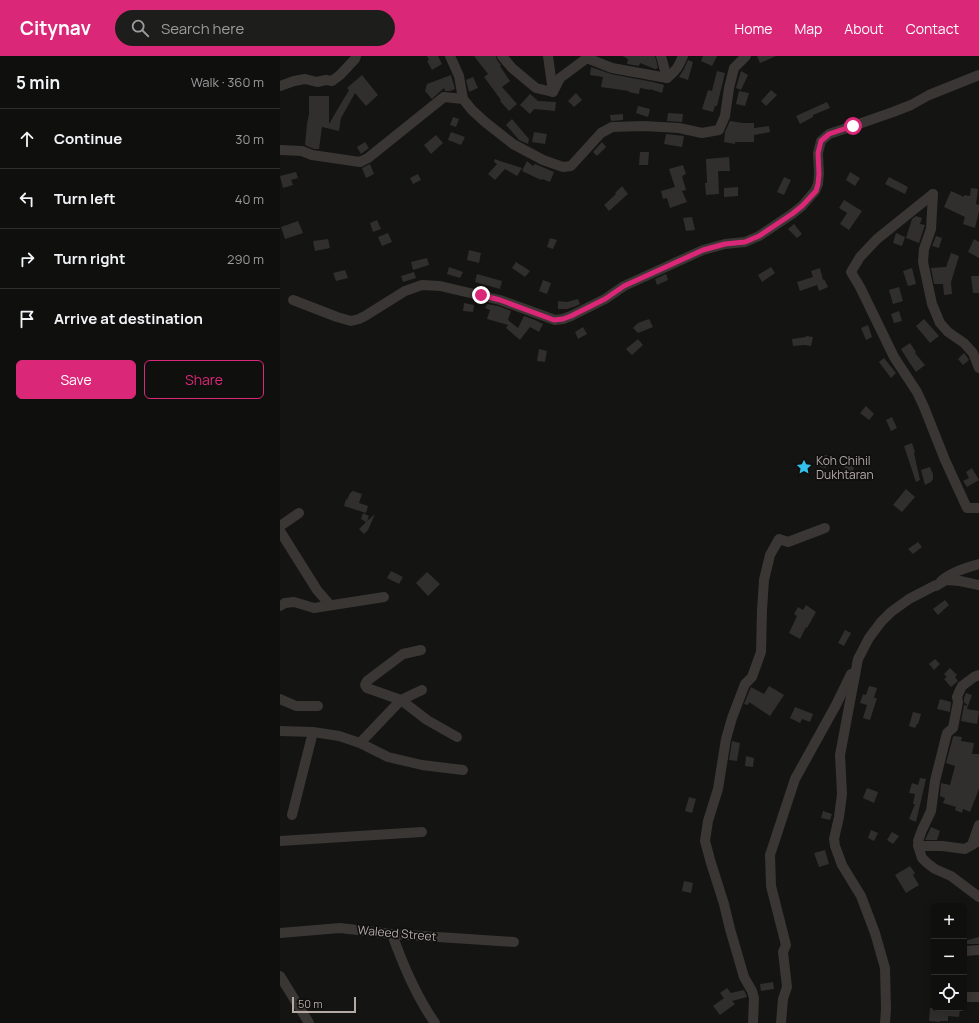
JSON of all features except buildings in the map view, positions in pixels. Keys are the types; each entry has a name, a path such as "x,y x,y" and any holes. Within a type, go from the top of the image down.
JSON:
{"street":[{"path":"280,86 305,79 317,82 326,80 332,81 340,75 356,56"},
{"path":"450,56 459,76 463,99 472,110 513,144 544,160 563,167 571,166 601,133 612,127 644,126 679,128 702,133 719,130 725,116 729,88 734,68 746,56"},
{"path":"502,56 512,68 536,88 553,92"},
{"path":"548,56 553,92"},
{"path":"661,56 668,78"},
{"path":"668,78 676,71 684,56"},
{"path":"553,92 560,78 588,58 612,68 668,78"},
{"path":"293,300 351,321 365,316 405,291 422,285 440,286 500,300 554,320 563,319 605,299 624,286 703,250 725,244 745,242 759,236 797,210 816,191 819,174 818,153 821,141 829,134 911,105 929,95 979,75"},
{"path":"280,150 302,151 312,155 360,162 368,158 444,97 463,99"},
{"path":"979,368 973,353 964,343 948,332 940,323 932,304 923,262 924,249 930,229 933,194 877,239 860,257 851,272 894,357 917,392 945,460 967,508 979,508"},
{"path":"280,526 299,513"},
{"path":"754,1023 754,998 752,990 744,977 706,841 708,820 718,789 726,739 732,718 744,684 752,677 761,652 764,580 770,555 779,539 788,542 825,528"},
{"path":"280,531 317,590 330,605"},
{"path":"936,585 947,576 959,570 979,564"},
{"path":"781,1023 783,998 787,987 783,952 786,945 771,886 770,855 796,779 836,705 869,638 881,622 891,612 909,599 946,580 979,585"},
{"path":"280,606 284,603 294,602 314,608 384,597"},
{"path":"422,650 403,654 367,681 365,685 367,688 401,700 427,720 457,738"},
{"path":"858,659 840,755 842,794 834,839 842,865 861,896 875,933 885,968 885,1023"},
{"path":"979,675 962,686 958,697 953,728 948,733 936,781 931,811 918,842 922,858 927,863 935,869 951,876 979,897"},
{"path":"360,743 401,700 422,690"},
{"path":"280,699 296,706 318,706"},
{"path":"280,731 313,732 339,736 360,743 388,757 422,765 463,770"},
{"path":"292,815 313,732"},
{"path":"918,846 942,846 965,849 975,844 979,825"},
{"path":"281,841 422,832"},
{"name":"Waleed Street","path":"280,933 340,928 392,934 514,942"},
{"path":"392,934 406,970 435,1023"},
{"path":"967,952 979,950"},
{"path":"280,976 309,1023"},
{"path":"967,997 979,998"}],"place":[{"name":"Koh Chihil Dukhtaran","path":"804,467"}],"route":[{"path":"481,295 500,300 554,320 563,319 605,299 624,286 703,250 725,244 745,242 759,236 792,214 816,191 819,174 818,153 821,141 829,134 853,126"}]}
